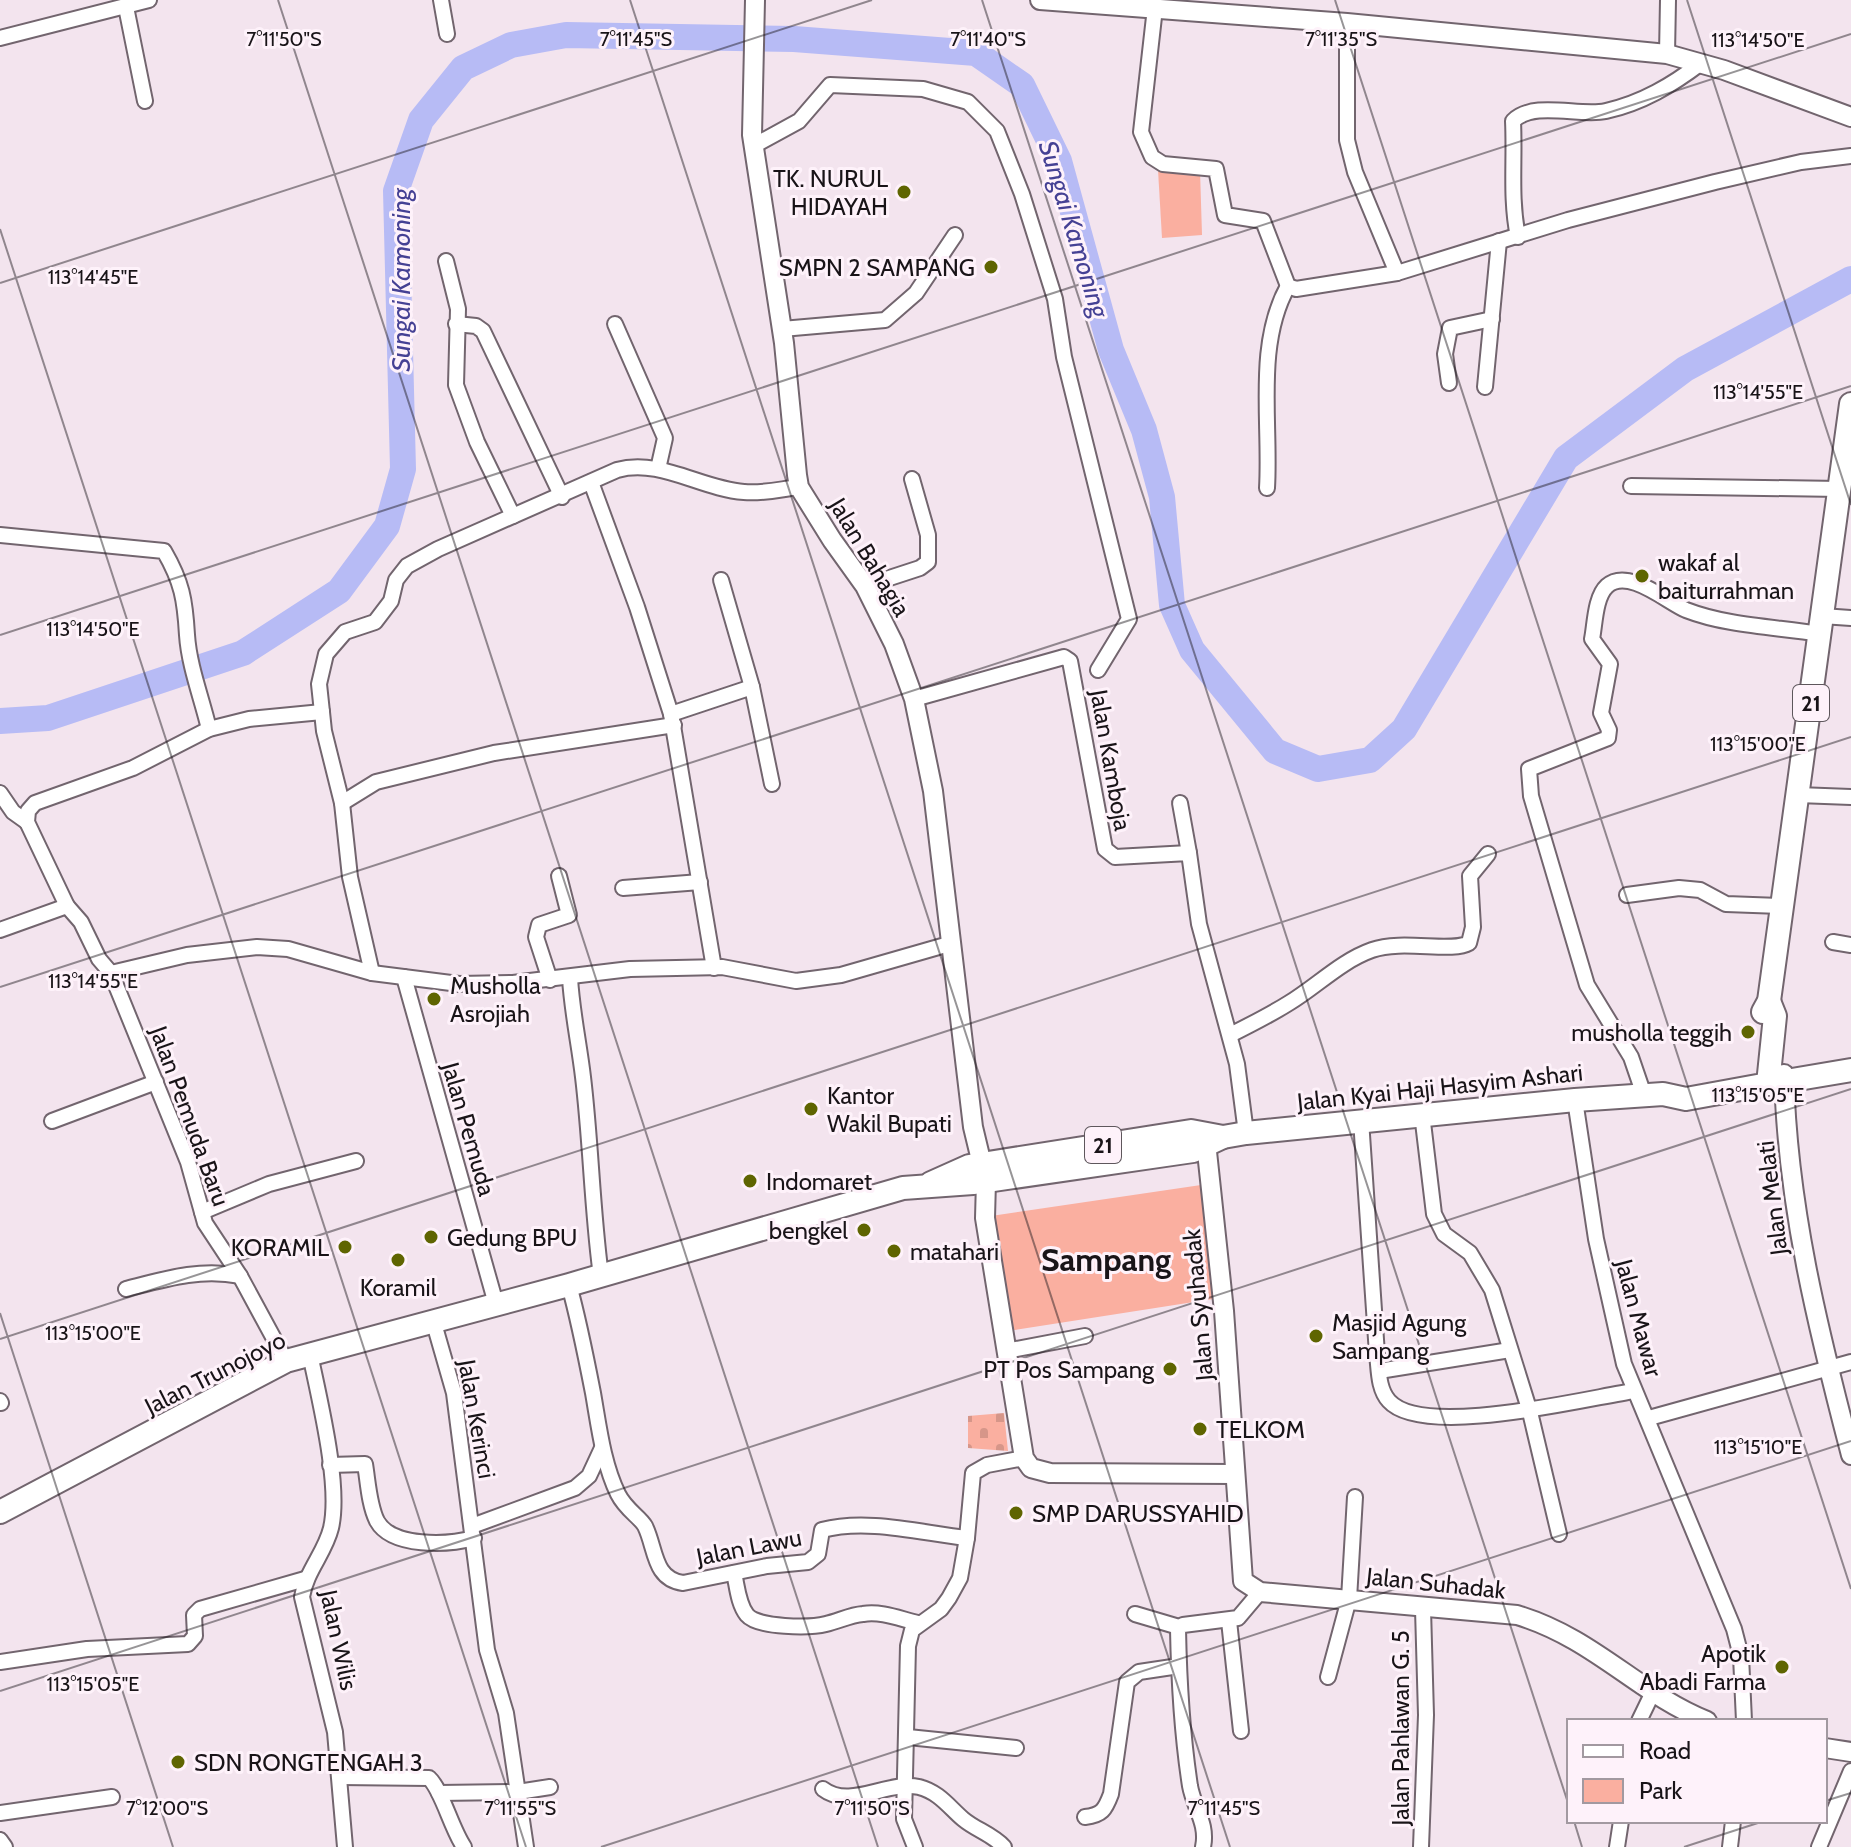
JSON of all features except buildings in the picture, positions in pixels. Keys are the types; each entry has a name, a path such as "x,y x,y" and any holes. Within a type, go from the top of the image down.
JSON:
{"main road":[{"name":"21","path":"1773,1075 1762,1013 1769,1001 1851,404"},
{"name":"Jalan Kyai Haji Hasyim Ashari","path":"978,1174 1191,1131 1211,1139 1361,1120 1575,1100 1654,1094 1686,1099 1773,1075 1851,1070"},
{"name":"Jalan Trunojoyo","path":"0,1512 286,1361 601,1276 764,1226 978,1174"}],"street":[{"path":"0,38 90,8 126,7 149,0"},
{"path":"441,0 447,34"},
{"name":"Jalan Bahagia","path":"755,0 751,106 782,329 799,487 865,586 894,644 914,699 933,791 978,1174 1024,1458"},
{"path":"1040,0 1347,23 1667,54 1701,63 1851,117"},
{"path":"1667,54 1668,0"},
{"path":"126,7 145,101"},
{"path":"1155,8 1142,117 1145,144 1163,164 1216,169 1225,215 1263,221 1288,286 1296,289 1397,273 1499,241 1715,182 1801,162 1851,156"},
{"path":"1347,23 1347,140 1355,172 1397,273"},
{"path":"1518,237 1510,178 1516,158 1513,121 1518,116 1603,112 1644,99 1701,63"},
{"path":"755,145 799,121 830,85 923,89 968,102 997,131 1022,194 1055,299 1064,357 1129,619 1098,670"},
{"path":"782,329 885,320 916,293 955,235"},
{"path":"1485,387 1499,241"},
{"path":"446,261 456,292 456,385 477,442 513,516"},
{"path":"1267,488 1269,354 1275,308 1288,286"},
{"path":"1449,383 1445,354 1450,328 1492,319"},
{"path":"456,324 476,326 483,331 562,497"},
{"path":"615,324 665,438 658,469"},
{"path":"372,973 350,877 342,803 319,684 326,654 345,632 375,622 391,601 396,580 407,566 513,516 632,466 658,469 742,492 799,487"},
{"path":"865,586 920,568 928,562 928,535 912,479"},
{"path":"591,482 637,607 672,719 718,967"},
{"path":"1631,486 1840,489"},
{"path":"0,535 164,551 189,618 187,635 209,729"},
{"path":"721,580 752,687 772,784"},
{"path":"1654,1094 1587,985 1531,796 1529,769 1608,738 1609,730 1601,713 1610,664 1592,639 1600,596 1607,585 1618,580 1633,583 1705,616 1821,625 1851,618"},
{"name":"Jalan Kamboja","path":"914,699 1067,658 1074,668 1105,849 1115,857 1189,853"},
{"path":"342,803 376,782 494,753 672,719 752,687"},
{"path":"27,822 28,811 35,803 133,768 209,729 249,719 322,712"},
{"name":"Jalan Pemuda Baru","path":"0,793 13,812 27,822 67,906 81,922 99,959 111,973 193,1177 202,1212 286,1361"},
{"path":"1798,795 1851,797"},
{"path":"1180,803 1199,924 1237,1064 1246,1133"},
{"path":"1230,1035 1372,950 1413,943 1465,946 1472,937 1470,876 1488,854"},
{"path":"550,980 536,934 539,925 569,915 559,876"},
{"path":"623,888 700,882"},
{"path":"1627,895 1679,888 1700,890 1726,904 1782,906"},
{"path":"0,930 67,906"},
{"path":"1833,942 1851,945"},
{"path":"111,973 187,955 257,947 288,949 372,973 459,984 550,980 630,969 718,967 796,981 841,975 949,944"},
{"name":"Jalan Pemuda","path":"404,977 496,1304"},
{"path":"570,978 572,1025 583,1077 590,1194 601,1276"},
{"name":"Jalan Melati","path":"1773,1075 1798,1241 1826,1366 1851,1455"},
{"path":"52,1121 156,1082"},
{"name":"Jalan Mawar","path":"1575,1100 1596,1239 1617,1338 1634,1391 1649,1418 1734,1629 1741,1656 1744,1719"},
{"path":"1422,1114 1431,1198 1437,1223 1444,1234 1470,1253 1492,1290 1530,1412 1559,1534"},
{"path":"1361,1120 1379,1371 1383,1392 1389,1402 1411,1412 1462,1416 1530,1412 1634,1391"},
{"name":"Jalan Syuhadak","path":"1211,1139 1233,1474"},
{"path":"202,1212 269,1184 356,1161"},
{"path":"126,1289 182,1274 218,1272 240,1276"},
{"name":"Jalan Lawu","path":"569,1285 602,1448 618,1493 630,1514 644,1523 664,1575 683,1583 814,1560 822,1530 836,1527 914,1530 967,1538"},
{"name":"Jalan Kerinci","path":"433,1320 454,1393 487,1650 506,1713 526,1847"},
{"path":"1006,1351 1085,1336"},
{"path":"1379,1371 1510,1350"},
{"name":"Jalan Wilis","path":"310,1354 330,1465 331,1529 305,1579 302,1597 330,1705 345,1847"},
{"path":"1649,1418 1826,1366 1851,1362"},
{"path":"330,1465 365,1464 375,1517 383,1530 414,1540 473,1532 575,1488 589,1476 602,1448"},
{"path":"915,1847 904,1819 908,1646 912,1630 941,1609 960,1578 973,1473 987,1465 1024,1458 1031,1468 1050,1473 1233,1474 1240,1571 1243,1581 1260,1592 1238,1618 1229,1621 1179,1627 1135,1614"},
{"path":"1328,1677 1349,1599 1355,1497"},
{"path":"734,1573 748,1616 774,1625 824,1625 863,1613 882,1613 918,1623"},
{"path":"0,1662 87,1649 188,1644 195,1636 194,1615 200,1609 305,1579"},
{"name":"Jalan Suhadak","path":"1260,1592 1423,1609 1517,1615 1577,1639 1704,1719"},
{"name":"Jalan Pahlawan G. 5","path":"1421,1847 1426,1715 1423,1609"},
{"path":"1229,1621 1241,1731"},
{"path":"1179,1627 1181,1716 1191,1791 1202,1816 1203,1847"},
{"path":"1085,1817 1098,1815 1106,1809 1111,1794 1127,1682 1139,1672 1179,1666"},
{"path":"1640,1719 1654,1690"},
{"path":"908,1737 1016,1748"},
{"path":"1827,1748 1851,1752"},
{"path":"1819,1847 1851,1771"},
{"path":"340,1777 429,1778 464,1847"},
{"path":"823,1789 841,1798 907,1786 921,1787 943,1799 965,1822 994,1837 1004,1847"},
{"path":"439,1793 518,1792 550,1787"},
{"path":"0,1813 112,1797"},
{"path":"1617,1847 1621,1823"},
{"path":"1730,1847 1733,1823"},
{"path":"0,1840 5,1847"}],"green space":[{"path":"1158,170 1200,170 1202,235 1162,238"},
{"path":"1201,1185 1213,1299 1008,1331 991,1216"},
{"path":"1004,1413 1008,1451 968,1448 968,1416"}],"waterway":[{"name":"Sungai Kamoning","path":"0,721 48,718 243,653 339,591 387,526 403,469 396,191 421,120 463,68 511,45 566,35 794,39 976,53 1022,85 1059,161 1111,350 1144,430 1162,497 1172,605 1192,650 1275,751 1318,769 1370,760 1404,729 1566,458 1685,369 1851,279"}],"place":[{"name":"TK. NURUL HIDAYAH","path":"904,192"},
{"name":"SMPN 2 SAMPANG","path":"991,267"},
{"name":"wakaf al baiturrahman","path":"1642,576"},
{"name":"Musholla Asrojiah","path":"434,999"},
{"name":"musholla teggih","path":"1748,1032"},
{"name":"Kantor Wakil Bupati","path":"811,1109"},
{"name":"Indomaret","path":"750,1181"},
{"name":"bengkel","path":"864,1230"},
{"name":"Gedung BPU","path":"431,1237"},
{"name":"KORAMIL","path":"345,1247"},
{"name":"matahari","path":"894,1251"},
{"name":"Koramil","path":"398,1260"},
{"name":"Masjid Agung Sampang","path":"1316,1336"},
{"name":"PT Pos Sampang","path":"1170,1369"},
{"name":"TELKOM","path":"1200,1429"},
{"name":"SMP DARUSSYAHID","path":"1016,1513"},
{"name":"Apotik Abadi Farma","path":"1782,1667"},
{"name":"SDN RONGTENGAH 3","path":"178,1762"}],"district":[{"name":"Sampang","path":"1106,1259"}]}
